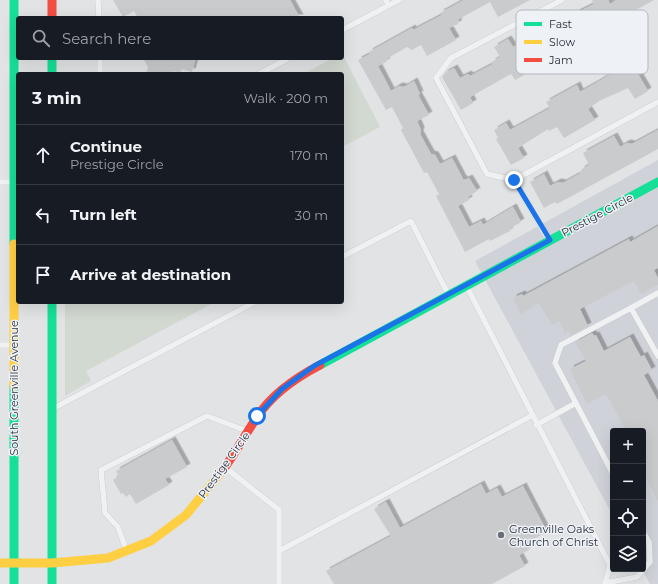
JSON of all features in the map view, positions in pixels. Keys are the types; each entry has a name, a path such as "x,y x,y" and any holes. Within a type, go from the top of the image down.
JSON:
{"main road":[{"name":"South Greenville Avenue","path":"14,0 16,182 14,584"},
{"path":"52,0 52,16"},
{"path":"52,60 52,72"},
{"name":"Prestige Circle","path":"0,563 52,563 108,558 151,541 186,515 212,485 249,432 257,416 268,402 299,376 448,294 658,182"},
{"path":"52,304 52,584"}],"lane":[{"path":"98,0 99,16"},
{"path":"344,29 387,3 399,0"},
{"path":"543,10 562,0"},
{"path":"516,24 451,58 436,78 487,174 514,180 658,102"},
{"path":"100,60 100,72"},
{"path":"263,72 285,60"},
{"path":"514,180 550,240"},
{"path":"0,182 16,182"},
{"path":"344,256 411,221 448,294"},
{"path":"466,285 531,416 610,565 605,583 637,576 650,562 649,542 645,536"},
{"path":"610,468 555,363 561,345 658,293"},
{"path":"52,409 251,304"},
{"path":"631,308 658,356"},
{"path":"0,345 14,345"},
{"path":"536,425 576,403"},
{"path":"127,550 118,527 105,513 101,470 207,416 249,432"},
{"path":"279,551 531,416"},
{"path":"225,467 279,510 279,584"}],"shaded area":[{"path":"344,57 380,127 344,146 344,72 307,72 329,60 344,60"},
{"path":"658,160 658,584 650,584 644,572 646,572 646,428 610,428 610,510 475,261"},
{"path":"65,304 211,304 86,371 91,381 65,396"}],"building":[{"path":"113,0 290,0 299,16 137,16 134,11 122,16"},
{"path":"464,0 530,0 498,17 490,2 459,19 458,24 449,28 456,40 427,56 421,45 412,50 407,47 388,58 386,62 378,66 391,91 399,86 404,87 414,81 420,94 418,95 429,115 417,121 421,130 420,134 431,154 435,155 440,164 452,158 463,179 465,180 469,178 477,191 468,197 469,200 458,206 469,227 481,221 483,225 513,207 521,222 509,229 510,231 490,241 489,239 465,252 436,196 439,194 427,172 424,173 401,130 403,128 392,107 386,110 358,60 370,54 369,52 412,28 413,30 442,15 440,13"},
{"path":"592,0 608,0 610,4 617,0 654,0 636,10 582,10 594,4"},
{"path":"508,39 513,47 516,45 516,74 526,74 515,80 511,74 470,97 473,103 461,110 442,77 445,73 454,68 460,78 468,74 470,76 493,64 492,62 500,57 494,47"},
{"path":"144,60 195,60 192,72 182,69 180,72 147,72 148,67"},
{"path":"611,74 638,74 648,91 635,99 628,88 599,101 588,109 595,120 564,138 557,127 549,131 548,129 518,148 524,158 511,165 496,139 498,138 494,130 506,123 510,130 550,108 546,102 577,85 580,92"},
{"path":"658,130 658,149 557,204 555,202 544,208 530,182 544,174 550,186 558,182 563,183 579,174 582,169 589,165 583,153 614,136 620,147 627,143 632,144"},
{"path":"658,226 658,268 654,270 658,278 658,285 641,294 634,281 580,309 588,326 571,335 569,331 565,333 559,321 552,325 539,303 521,314 513,298 522,294 523,296 629,239 630,242"},
{"path":"592,333 594,336 596,335 604,351 630,337 641,357 644,355 652,370 644,375 658,401 658,501 646,479 646,428 624,428 606,394 587,404 570,369 586,361 575,342"},
{"path":"172,440 187,467 165,479 169,485 136,504 130,494 126,497 123,493 121,494 113,480 119,476 116,471"},
{"name":"Greenville Oaks Church of Christ","path":"481,484 486,494 497,488 502,497 523,486 547,532 526,543 529,550 519,555 525,566 492,584 334,584 326,571 391,536 374,509 386,502 400,528"}],"traffic: fast":[{"path":"14,0 14,244"},
{"path":"52,60 52,72"},
{"path":"320,365 658,182"},
{"path":"52,304 52,584"},
{"path":"14,386 14,584"}],"traffic: slow":[{"path":"14,244 14,386"},
{"path":"0,563 52,563 108,558 151,541 186,515 222,471"}],"traffic: jam":[{"path":"52,0 52,16"},
{"path":"222,471 257,417 270,401 294,381 320,365"}],"place":[{"name":"Greenville Oaks Church of Christ","path":"501,535"}],"route":[{"path":"257,416 268,402 282,389 314,366 550,240 514,180"}]}
